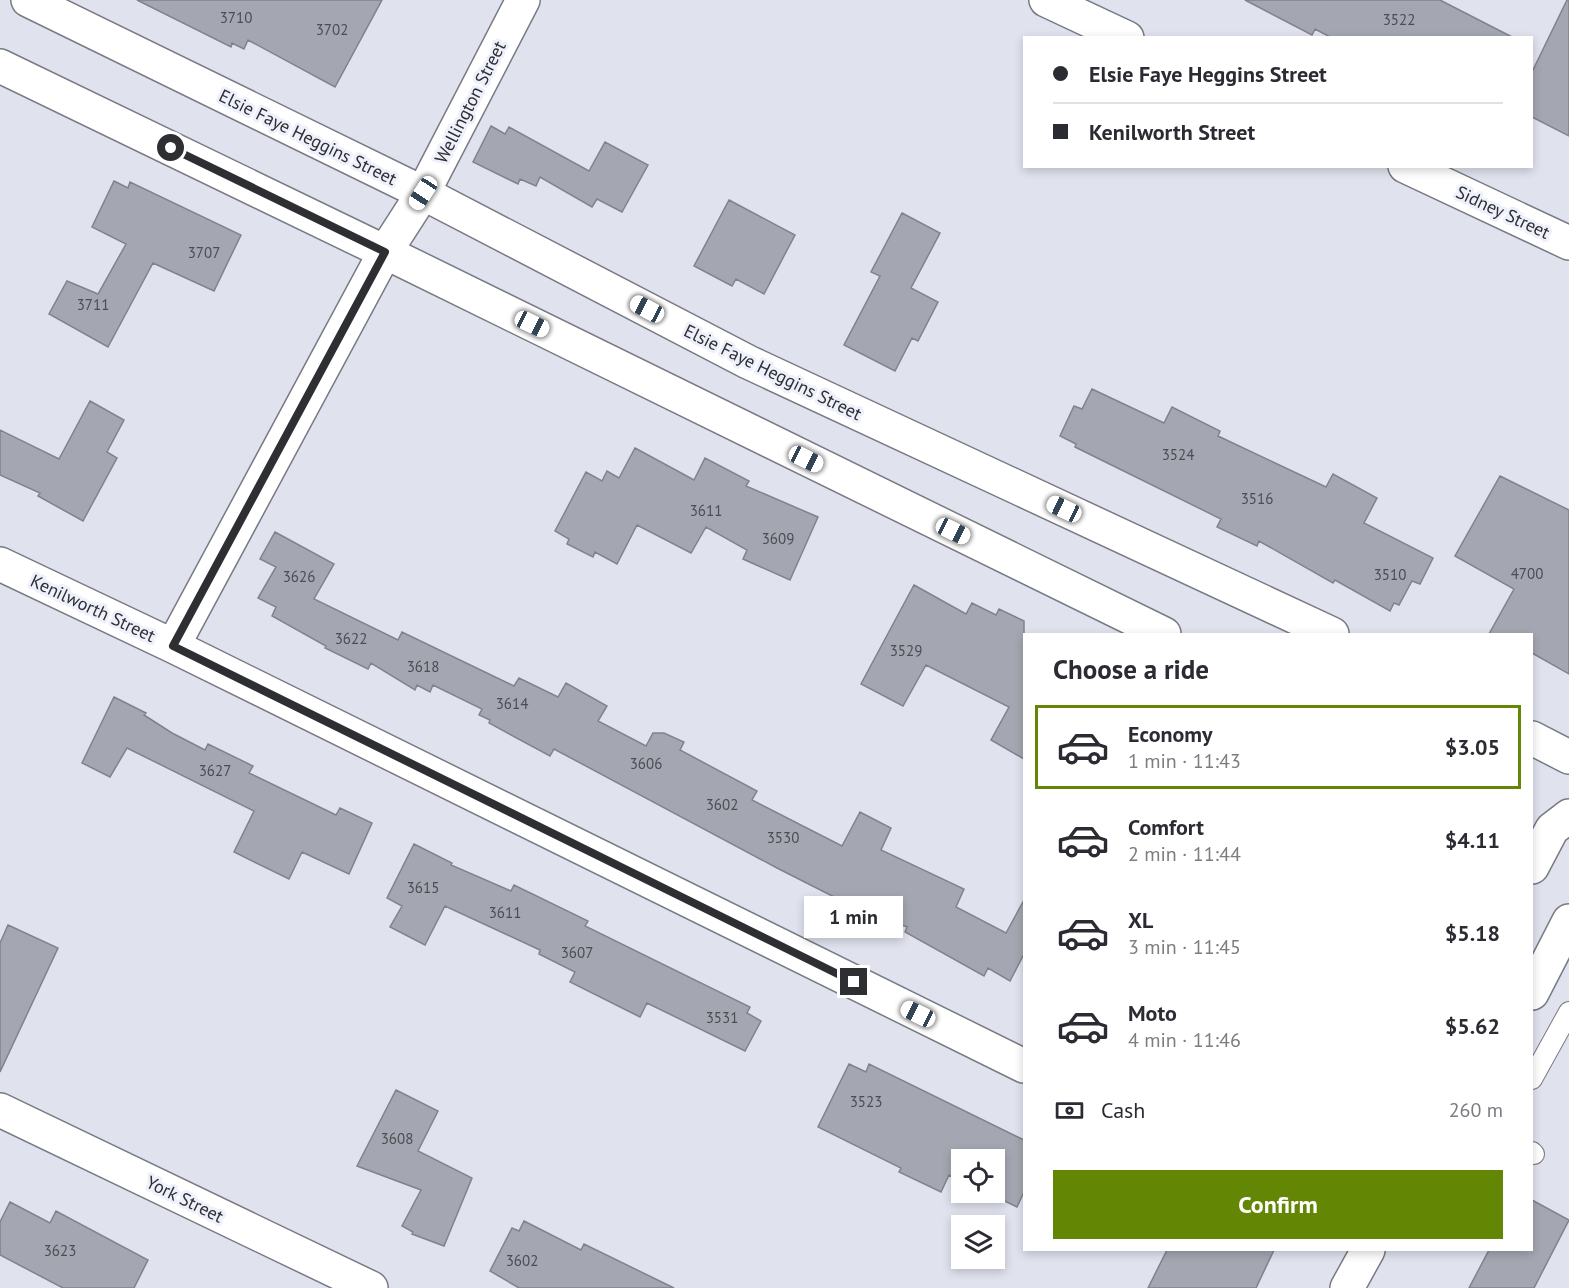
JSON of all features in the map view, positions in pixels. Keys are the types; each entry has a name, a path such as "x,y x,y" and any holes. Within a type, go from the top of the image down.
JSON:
{"main road":[{"name":"Elsie Faye Heggins Street","path":"28,0 423,193 748,362 1320,632"},
{"name":"Wellington Street","path":"173,646 385,252 423,193 523,0"},
{"path":"1046,0 1123,36"},
{"path":"0,66 1162,633"},
{"name":"Sidney Street","path":"1409,168 1569,243"},
{"name":"Kenilworth Street","path":"0,564 173,646 1023,1066"},
{"path":"1533,739 1569,757"},
{"path":"1533,865 1555,825"},
{"path":"1533,991 1569,921"},
{"name":"York Street","path":"0,1110 371,1288"},
{"path":"1347,1288 1367,1251"}],"lane":[{"path":"1533,1077 1569,1012"}],"building":[{"path":"137,0 382,0 335,87 248,40 244,49 232,43 231,47"},
{"path":"1245,0 1440,0 1510,36 1328,36 1315,29 1312,35"},
{"path":"1569,0 1569,136 1533,118 1533,70"},
{"path":"491,126 505,134 509,127 589,171 605,142 648,165 622,212 597,199 592,207 540,177 536,186 520,179 518,184 473,162"},
{"path":"114,181 128,188 130,182 241,235 214,291 153,263 108,347 49,314 67,281 98,294 126,244 92,227"},
{"path":"729,200 795,235 764,294 736,279 732,286 694,266"},
{"path":"902,213 940,233 911,288 938,302 918,341 912,338 895,371 844,345 880,276 871,272"},
{"path":"1092,389 1164,423 1172,407 1220,431 1218,436 1326,487 1333,474 1377,498 1364,523 1433,558 1420,584 1412,581 1399,605 1394,603 1390,611 1335,580 1333,583 1259,541 1257,546 1217,527 1221,519 1075,447 1076,444 1060,436 1074,406 1082,409"},
{"path":"90,401 124,420 107,452 117,458 83,521 38,496 40,493 0,475 0,430 59,459"},
{"path":"635,448 694,480 705,458 749,481 746,486 818,517 790,580 743,559 747,550 706,527 691,553 637,525 617,564 595,552 593,557 567,544 569,539 555,531 586,472 602,481 607,471 619,478"},
{"path":"1500,476 1569,510 1569,674 1533,654 1533,633 1490,633 1514,589 1455,556"},
{"path":"275,532 334,564 314,599 398,640 402,632 514,686 519,678 558,697 566,683 607,706 598,721 646,746 653,733 664,733 684,742 680,750 757,791 752,800 842,846 860,812 891,828 881,850 964,889 956,907 1006,933 1023,902 1023,956 1010,981 988,968 984,976 905,932 907,927 850,905 554,749 550,756 489,723 490,720 479,715 482,709 433,685 430,692 417,685 415,690 371,663 368,669 325,648 326,646 272,616 276,607 258,598 276,567 260,559"},
{"path":"914,585 966,614 972,603 996,615 999,609 1024,621 1023,758 991,740 1009,707 926,665 903,706 861,684"},
{"path":"114,697 146,713 144,715 172,733 205,750 208,744 253,766 249,773 336,815 340,808 372,823 349,874 302,852 289,879 234,852 254,811 127,748 110,777 82,763"},
{"path":"414,844 452,863 451,865 511,891 514,885 588,921 585,926 750,1007 747,1013 761,1021 745,1051 647,1003 640,1017 570,982 575,972 539,954 540,950 445,906 425,945 390,927 402,906 387,898"},
{"path":"8,925 58,948 0,1072 0,943"},
{"path":"849,1064 866,1072 869,1064 1023,1140 1023,1194 1017,1207 1005,1201 1005,1149 951,1149 951,1176 949,1175 941,1192 899,1172 901,1168 818,1127"},
{"path":"396,1090 438,1111 418,1151 472,1178 444,1246 412,1234 413,1232 402,1226 421,1190 357,1166"},
{"path":"1533,1201 1569,1220 1534,1288 1469,1288 1488,1251 1533,1251"},
{"path":"10,1202 50,1223 56,1211 148,1260 134,1288 63,1288 0,1255 0,1222"},
{"path":"524,1221 581,1250 584,1244 674,1288 519,1288 490,1271 512,1228 519,1231"},
{"path":"1166,1251 1274,1251 1256,1288 1148,1288"}],"route":[{"path":"171,148 385,252 173,646 854,982"}]}
